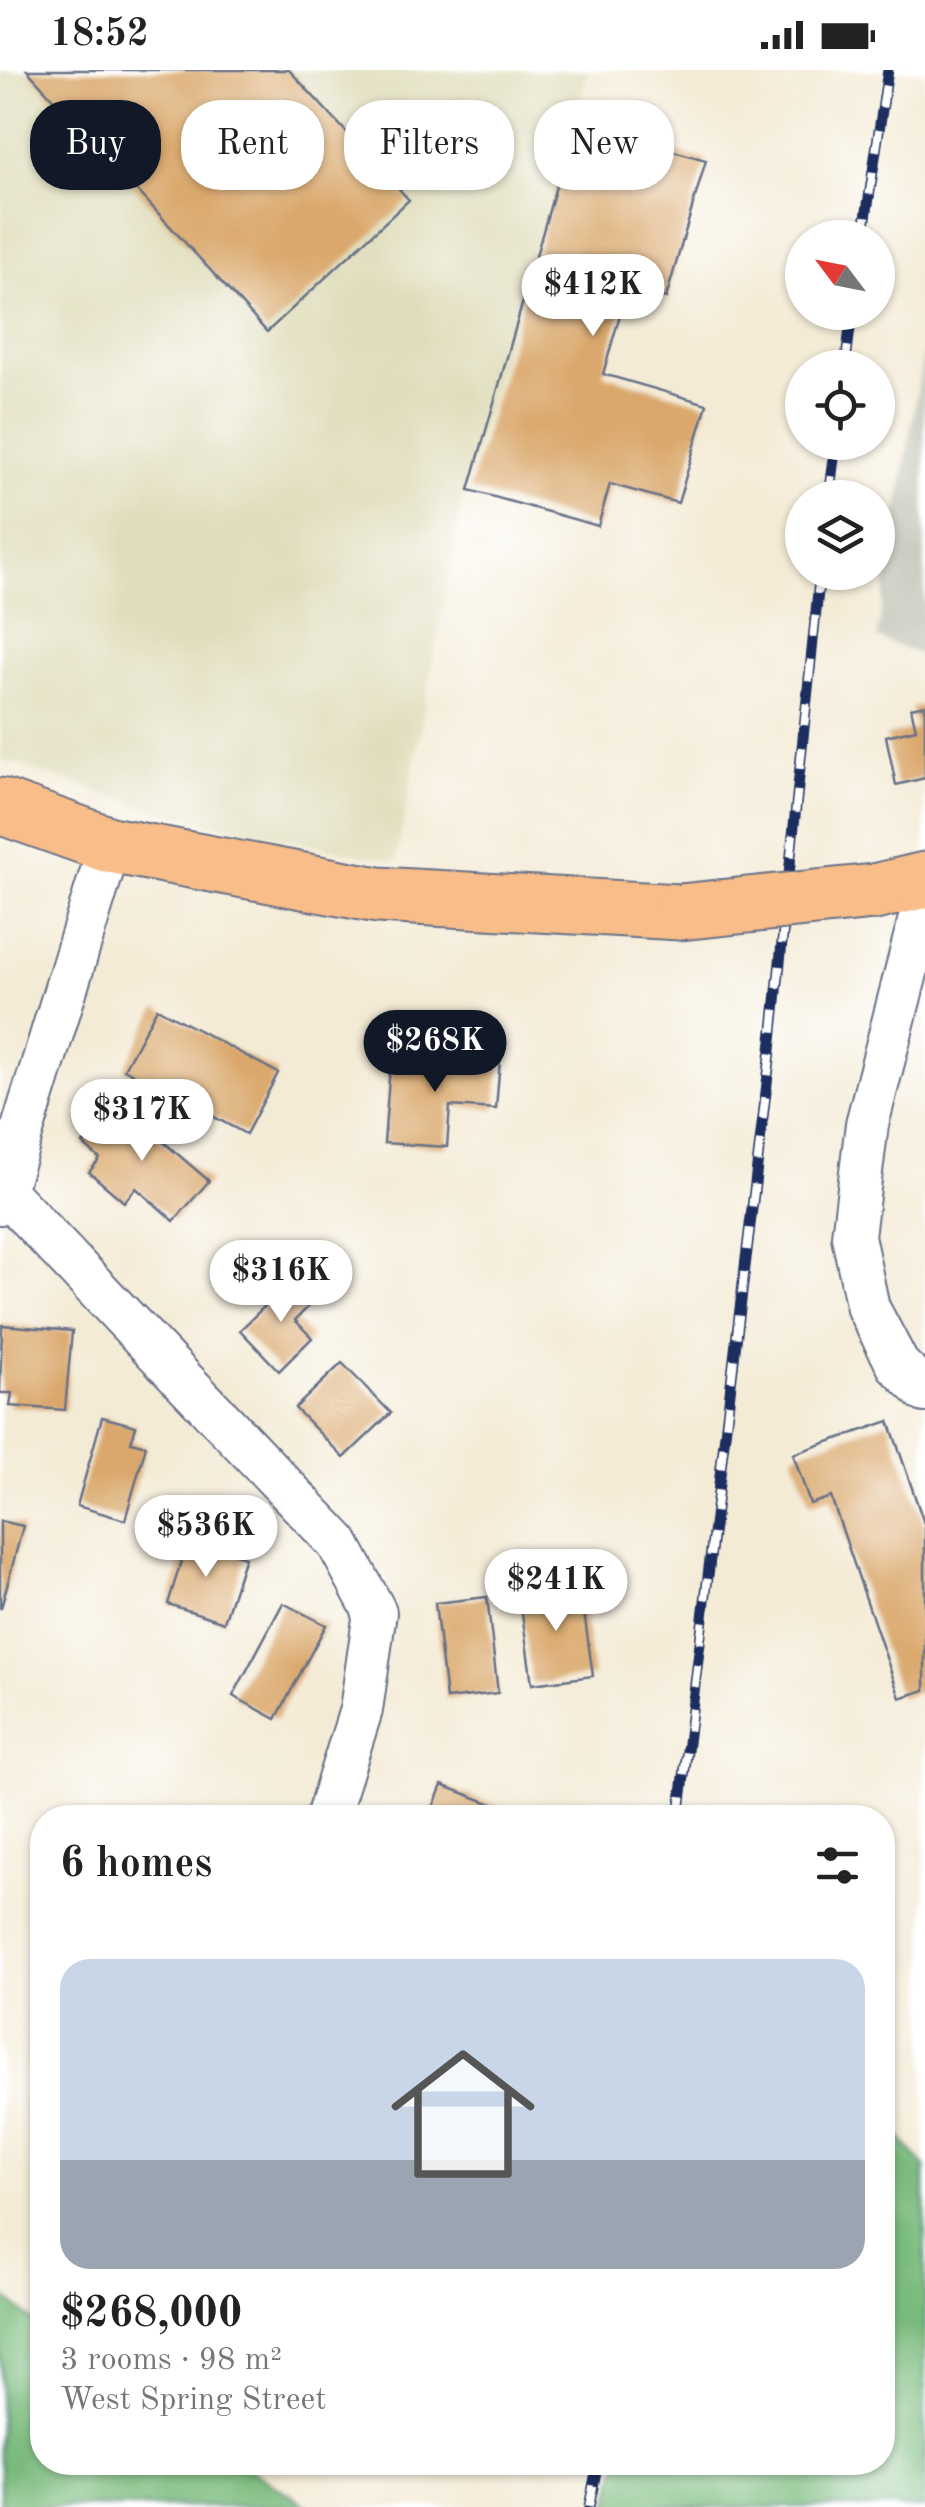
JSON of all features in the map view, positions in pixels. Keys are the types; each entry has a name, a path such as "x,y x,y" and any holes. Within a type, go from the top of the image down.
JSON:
{"main road":[{"path":"0,806 110,845 378,895 680,912 908,890"}],"street":[{"path":"110,845 1,1194 338,1543 375,1612 360,1710 331,1805"},
{"path":"908,890 866,1124 853,1236 868,1308 898,1365 925,1391"}],"shaded area":[{"path":"0,70 589,70 580,100 534,100 534,190 553,190 465,486 396,862 161,812 0,760"},
{"path":"925,342 923,656 877,638 885,590 895,590 895,527"}],"green space":[{"path":"895,2132 925,2167 925,2507 608,2507 616,2475 895,2475"},
{"path":"0,2293 30,2319 30,2475 259,2475 309,2507 0,2507"}],"building":[{"path":"27,70 289,70 317,100 181,100 181,190 324,190 324,108 344,130 344,190 400,190 409,200 267,332 137,190 161,190 161,100 54,100"},
{"path":"674,151 706,160 666,298 628,287 603,374 707,404 678,503 610,484 598,526 469,490 555,190 674,190"},
{"path":"925,705 925,778 896,785 886,736 916,729 911,708"},
{"path":"157,1008 278,1073 246,1134 124,1069"},
{"path":"391,1053 500,1060 496,1109 450,1106 447,1147 384,1143"},
{"path":"118,1103 209,1181 174,1221 136,1188 124,1202 89,1172 100,1159 83,1144"},
{"path":"296,1276 317,1298 295,1320 312,1338 279,1371 240,1330"},
{"path":"2,1325 72,1331 65,1410 10,1406 12,1393 0,1393"},
{"path":"342,1363 391,1413 344,1458 295,1408"},
{"path":"102,1417 136,1426 131,1442 146,1446 125,1520 77,1506"},
{"path":"889,1421 925,1526 925,1690 900,1698 831,1497 810,1504 793,1454"},
{"path":"0,1521 23,1526 1,1608 0,1608"},
{"path":"188,1539 245,1557 224,1622 168,1604"},
{"path":"580,1584 593,1676 532,1684 519,1592"},
{"path":"487,1597 498,1693 446,1699 435,1603"},
{"path":"283,1603 326,1625 276,1719 233,1696"},
{"path":"442,1785 495,1805 434,1805"}],"railway":[{"path":"866,220 888,70"},
{"path":"847,350 850,330"},
{"path":"831,480 834,460"},
{"path":"681,1805 771,1050 818,590"},
{"path":"589,2507 595,2475"}]}
